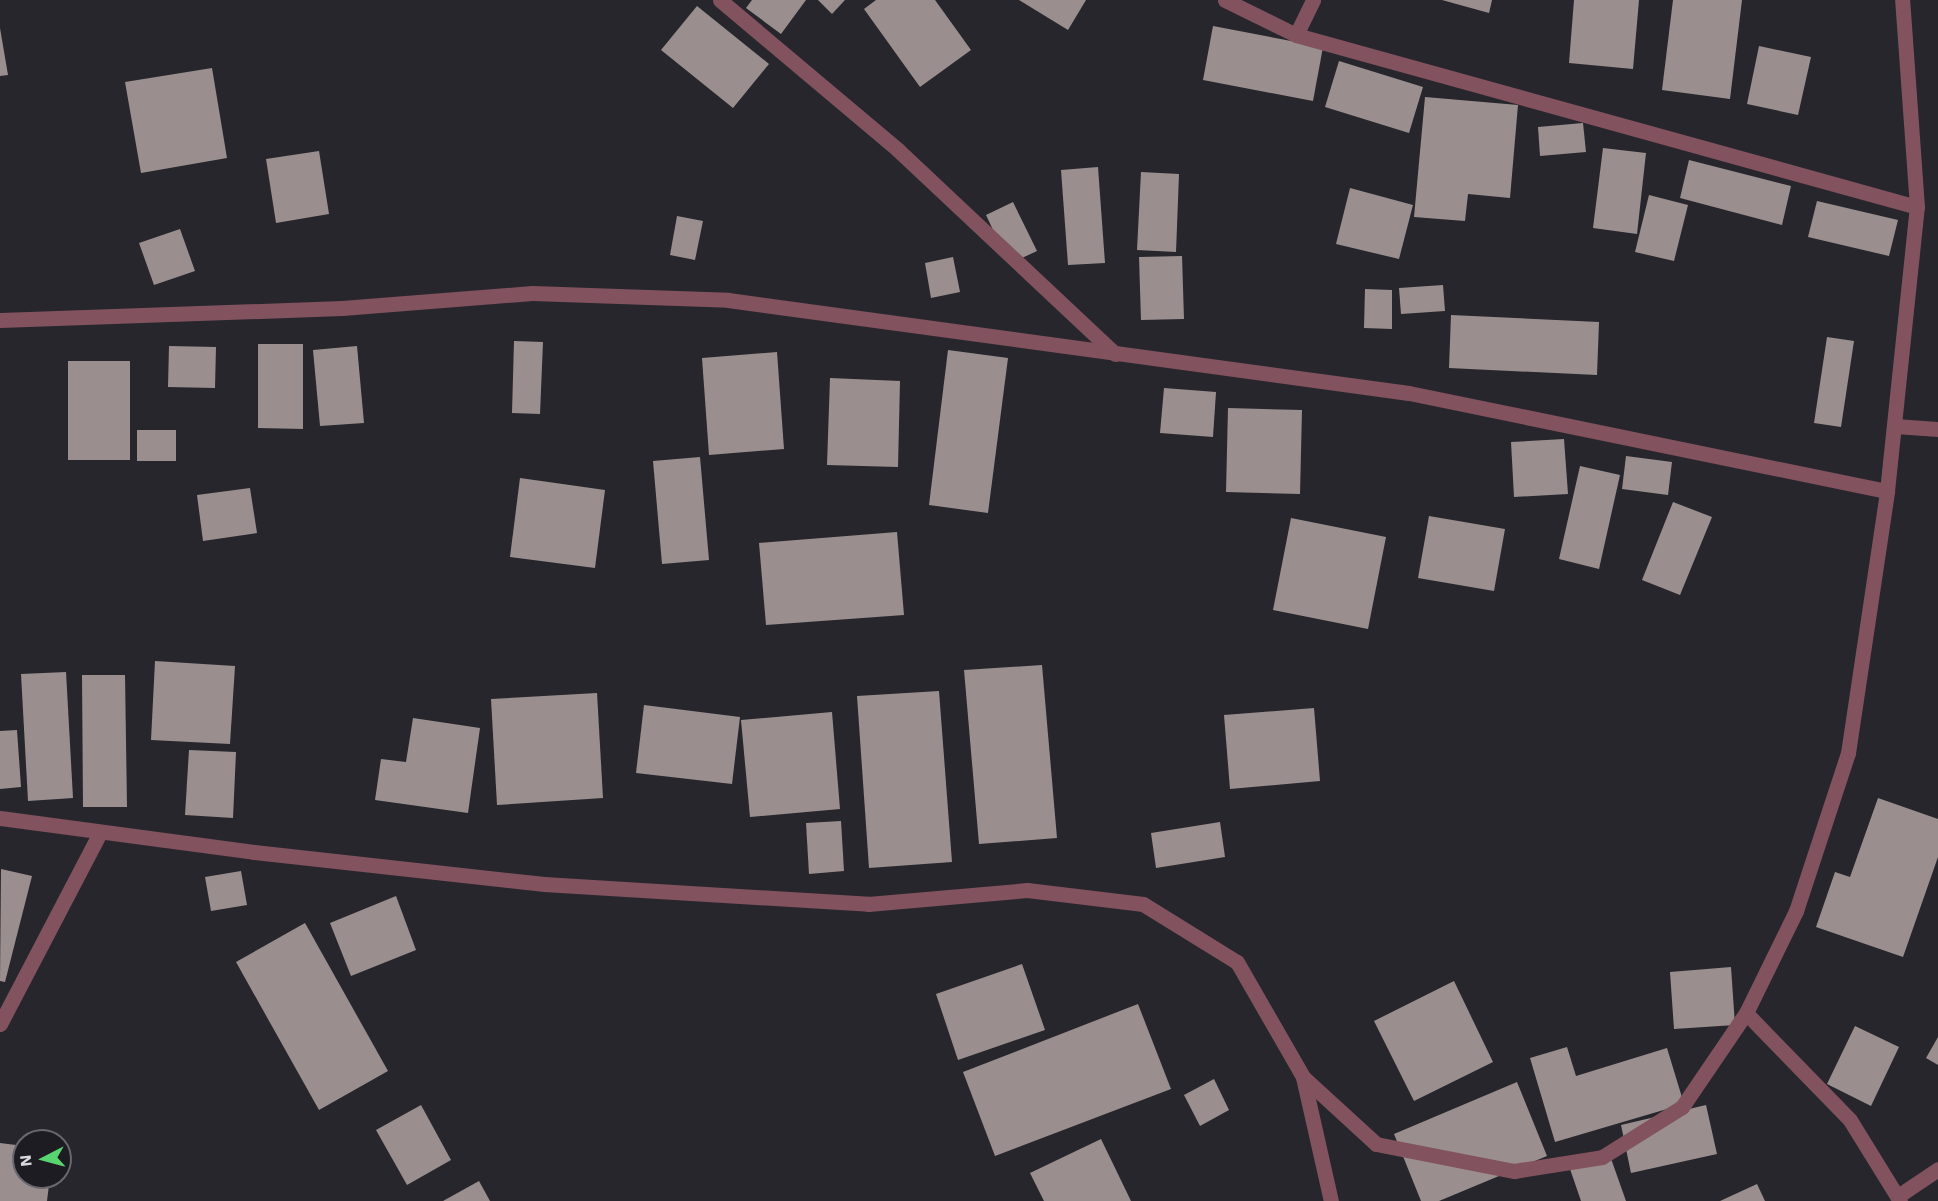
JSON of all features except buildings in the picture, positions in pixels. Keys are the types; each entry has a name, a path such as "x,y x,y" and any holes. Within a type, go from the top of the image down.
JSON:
{"street":[{"path":"720,0 898,150 1115,354"},
{"path":"1225,0 1296,35 1917,207"},
{"path":"1296,35 1313,0"},
{"path":"1303,1077 1376,1144 1514,1171 1602,1157 1682,1107 1746,1013 1796,911 1848,753 1887,491 1917,207 1902,0"},
{"path":"0,320 342,308 544,293 728,300 1410,393 1887,491"},
{"path":"1895,426 1938,429"},
{"path":"0,819 100,833 544,884 868,904 1027,890 1143,904 1237,962 1303,1077 1331,1201"},
{"path":"0,1024 100,833"},
{"path":"1746,1013 1850,1120 1899,1198 1938,1169"}]}
